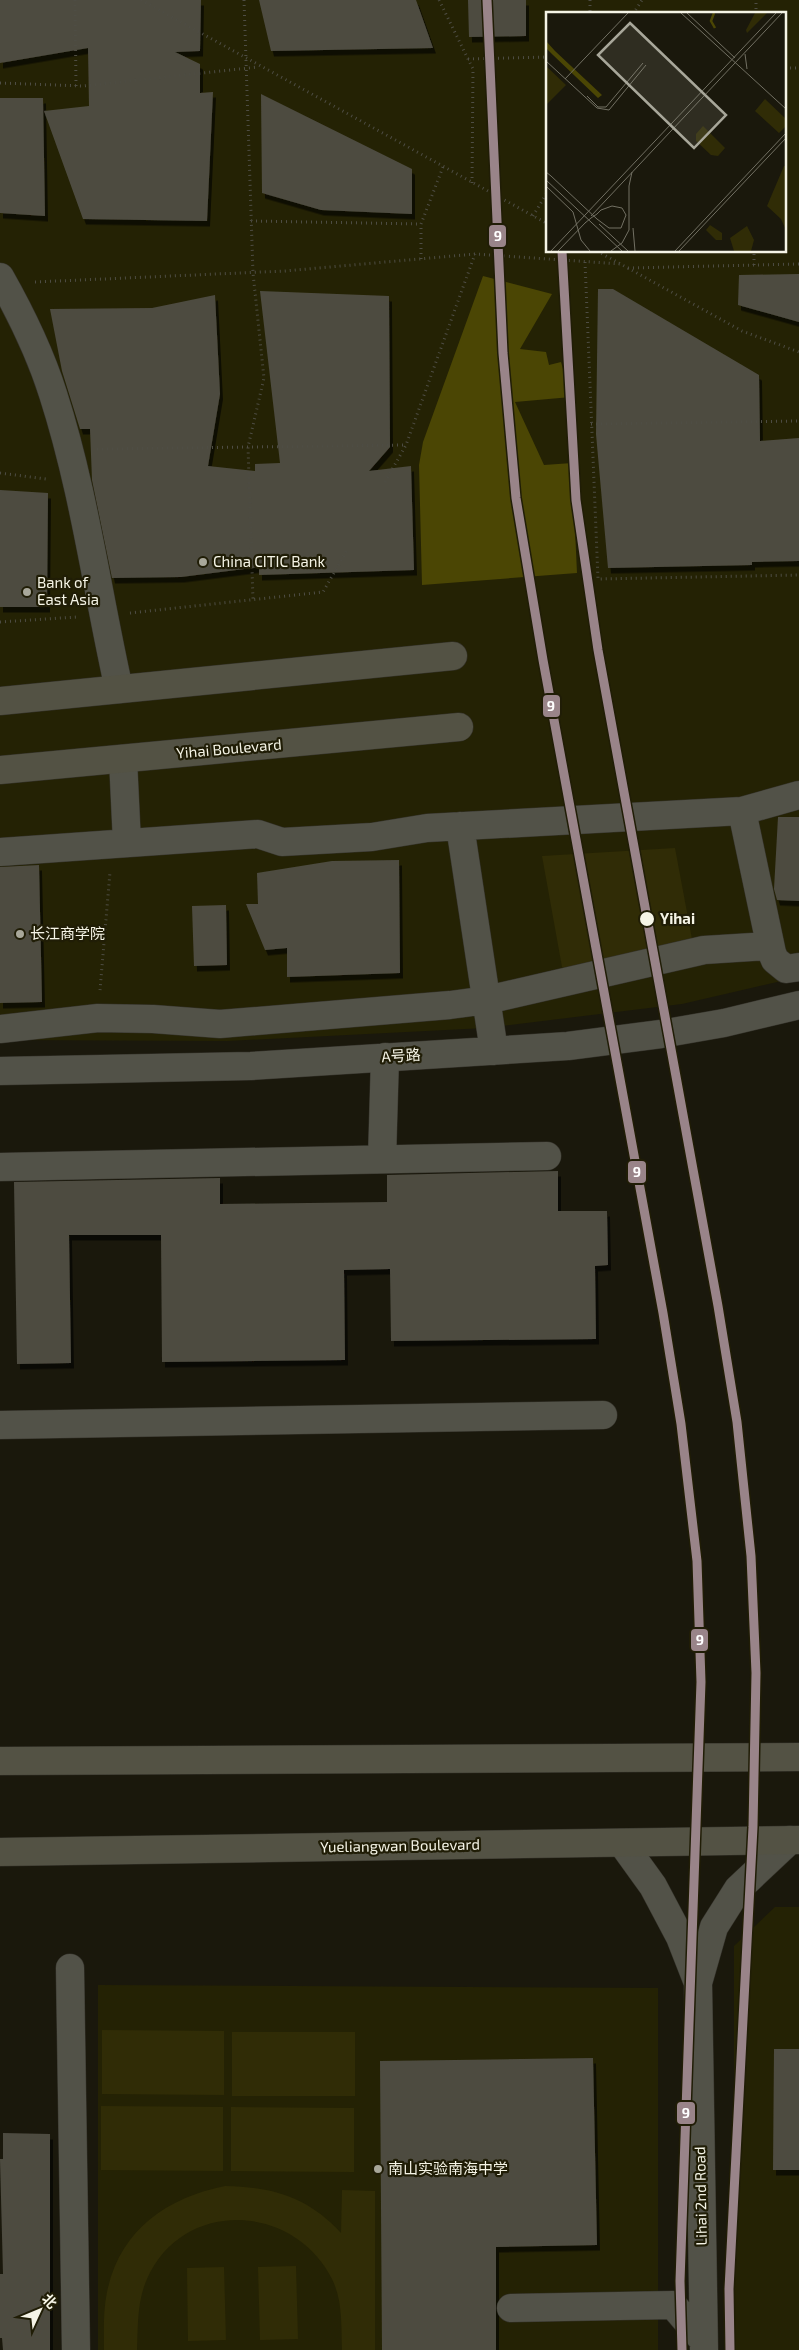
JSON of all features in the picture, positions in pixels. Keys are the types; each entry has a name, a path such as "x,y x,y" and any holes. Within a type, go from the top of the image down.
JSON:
{"main road":[{"path":"0,701 452,656"},
{"name":"Yihai Boulevard","path":"0,770 459,727"},
{"path":"0,1761 799,1757"},
{"name":"Yueliangwan Boulevard","path":"0,1852 794,1840"}],"street":[{"path":"2,280 32,337 53,393 69,450 119,689"},
{"path":"120,843 123,759"},
{"path":"0,852 258,834 282,842 372,838 427,828 742,811 799,795"},
{"path":"742,811 770,946 775,960 786,968 799,968"},
{"path":"460,826 494,1050"},
{"path":"0,1029 98,1018 153,1019 220,1024 487,1000 704,950 770,946"},
{"name":"A号路","path":"0,1071 242,1067 568,1046 661,1034 724,1023 799,1005"},
{"path":"382,1159 384,1057"},
{"path":"0,1167 548,1156"},
{"path":"0,1425 604,1415"},
{"name":"Lihai 2nd Road","path":"704,2345 698,1982 714,1927 738,1889 794,1840"},
{"name":"Lihai 2nd Road","path":"622,1843 654,1886 680,1937 698,1982"},
{"path":"70,1968 76,2350"},
{"path":"511,2308 674,2305 704,2345"}],"path":[{"path":"75,0 76,86"},
{"path":"141,0 546,223"},
{"path":"244,0 253,273 264,378 248,448 253,600"},
{"path":"439,0 473,69 472,183"},
{"path":"634,12 642,0"},
{"path":"468,60 546,57"},
{"path":"0,83 76,86 260,67"},
{"path":"786,68 799,68"},
{"path":"420,259 421,224 443,166"},
{"path":"533,216 546,194"},
{"path":"251,222 421,224"},
{"path":"599,252 742,331 799,352"},
{"path":"754,252 754,265"},
{"path":"2,280 253,273 475,254 621,264"},
{"path":"385,482 406,445 475,254"},
{"path":"585,262 598,579 799,575"},
{"path":"627,268 799,264"},
{"path":"591,424 799,421"},
{"path":"69,450 406,445"},
{"path":"0,472 76,483"},
{"path":"0,622 104,615 324,592 347,550"},
{"path":"98,1018 120,843"}],"shaded area":[{"path":"0,0 799,0 799,977 682,1004 485,1028 227,1041 0,1040"},
{"path":"483,276 552,294 520,349 546,352 549,365 561,362 571,397 515,402 544,465 572,463 577,573 422,585 419,465 423,442"},
{"path":"675,848 692,939 569,971 562,967 542,856"},
{"path":"775,1907 799,1907 799,2350 734,2350 734,1946"},
{"name":"南山实验南海中学","path":"98,1985 658,1988 658,2350 98,2350"},
{"path":"102,2030 224,2031 224,2095 102,2094"},
{"path":"232,2032 355,2032 355,2096 232,2096"},
{"path":"101,2106 223,2107 223,2171 101,2170"},
{"path":"231,2107 354,2108 354,2172 231,2171"},
{"path":"225,2186 259,2189 289,2196 316,2211 341,2233 342,2190 375,2191 375,2350 342,2350 341,2314 336,2287 315,2254 292,2236 266,2224 239,2220 211,2223 186,2234 164,2253 147,2279 141,2296 137,2350 104,2350 104,2314 107,2292 113,2270 134,2234 165,2208 204,2191"},
{"path":"296,2266 298,2339 260,2340 258,2267"},
{"path":"224,2267 226,2340 188,2341 187,2268"}],"building":[{"path":"0,0 201,0 200,51 175,52 200,64 200,93 213,92 207,221 83,219 44,111 89,106 88,48 0,63"},
{"path":"259,0 416,0 433,48 271,51"},
{"path":"468,0 526,0 526,36 469,37"},
{"path":"261,94 412,169 412,214 321,210 262,193"},
{"path":"0,98 43,98 45,216 0,213"},
{"path":"799,274 799,322 738,305 739,275"},
{"path":"598,289 613,289 759,375 760,441 799,438 799,561 752,562 752,565 608,568 596,434"},
{"path":"260,291 389,296 390,447 369,471 411,466 414,570 259,575 259,567 181,577 112,578 92,480 90,429 80,429 62,371 50,309 152,308 215,295 220,394 208,466 255,471 255,464 280,463"},
{"path":"0,490 48,493 47,607 0,607"},
{"path":"778,817 799,817 799,901 777,900 774,889"},
{"path":"399,860 400,973 287,977 287,948 265,950 246,904 258,904 257,873 332,861"},
{"name":"长江商学院","path":"39,865 42,1002 0,1003 0,867"},
{"path":"226,905 227,965 194,966 192,906"},
{"path":"558,1171 558,1211 607,1211 608,1265 595,1266 596,1339 391,1341 390,1269 344,1270 345,1360 162,1362 161,1235 69,1235 71,1363 17,1364 14,1182 220,1178 220,1204 387,1202 387,1175"},
{"path":"774,2049 799,2049 799,2170 773,2170"},
{"path":"593,2058 597,2245 496,2247 496,2350 382,2350 380,2061"},
{"path":"3,2133 50,2134 50,2350 3,2350 2,2338 0,2338 0,2274 3,2274 0,2159 3,2159"}],"transit line":[{"name":"9","path":"487,0 503,353 516,498 543,660 663,1313 681,1424 697,1561 701,1682 680,2281 682,2350"},
{"name":"9","path":"562,252 576,500 598,650 718,1306 737,1422 751,1556 756,1673 753,1827 729,2289 730,2350"}],"place":[{"name":"China CITIC Bank","path":"203,562"},
{"name":"Bank of East Asia","path":"27,592"},
{"name":"Yihai","path":"647,919"},
{"name":"长江商学院","path":"20,934"},
{"name":"南山实验南海中学","path":"378,2169"}]}
